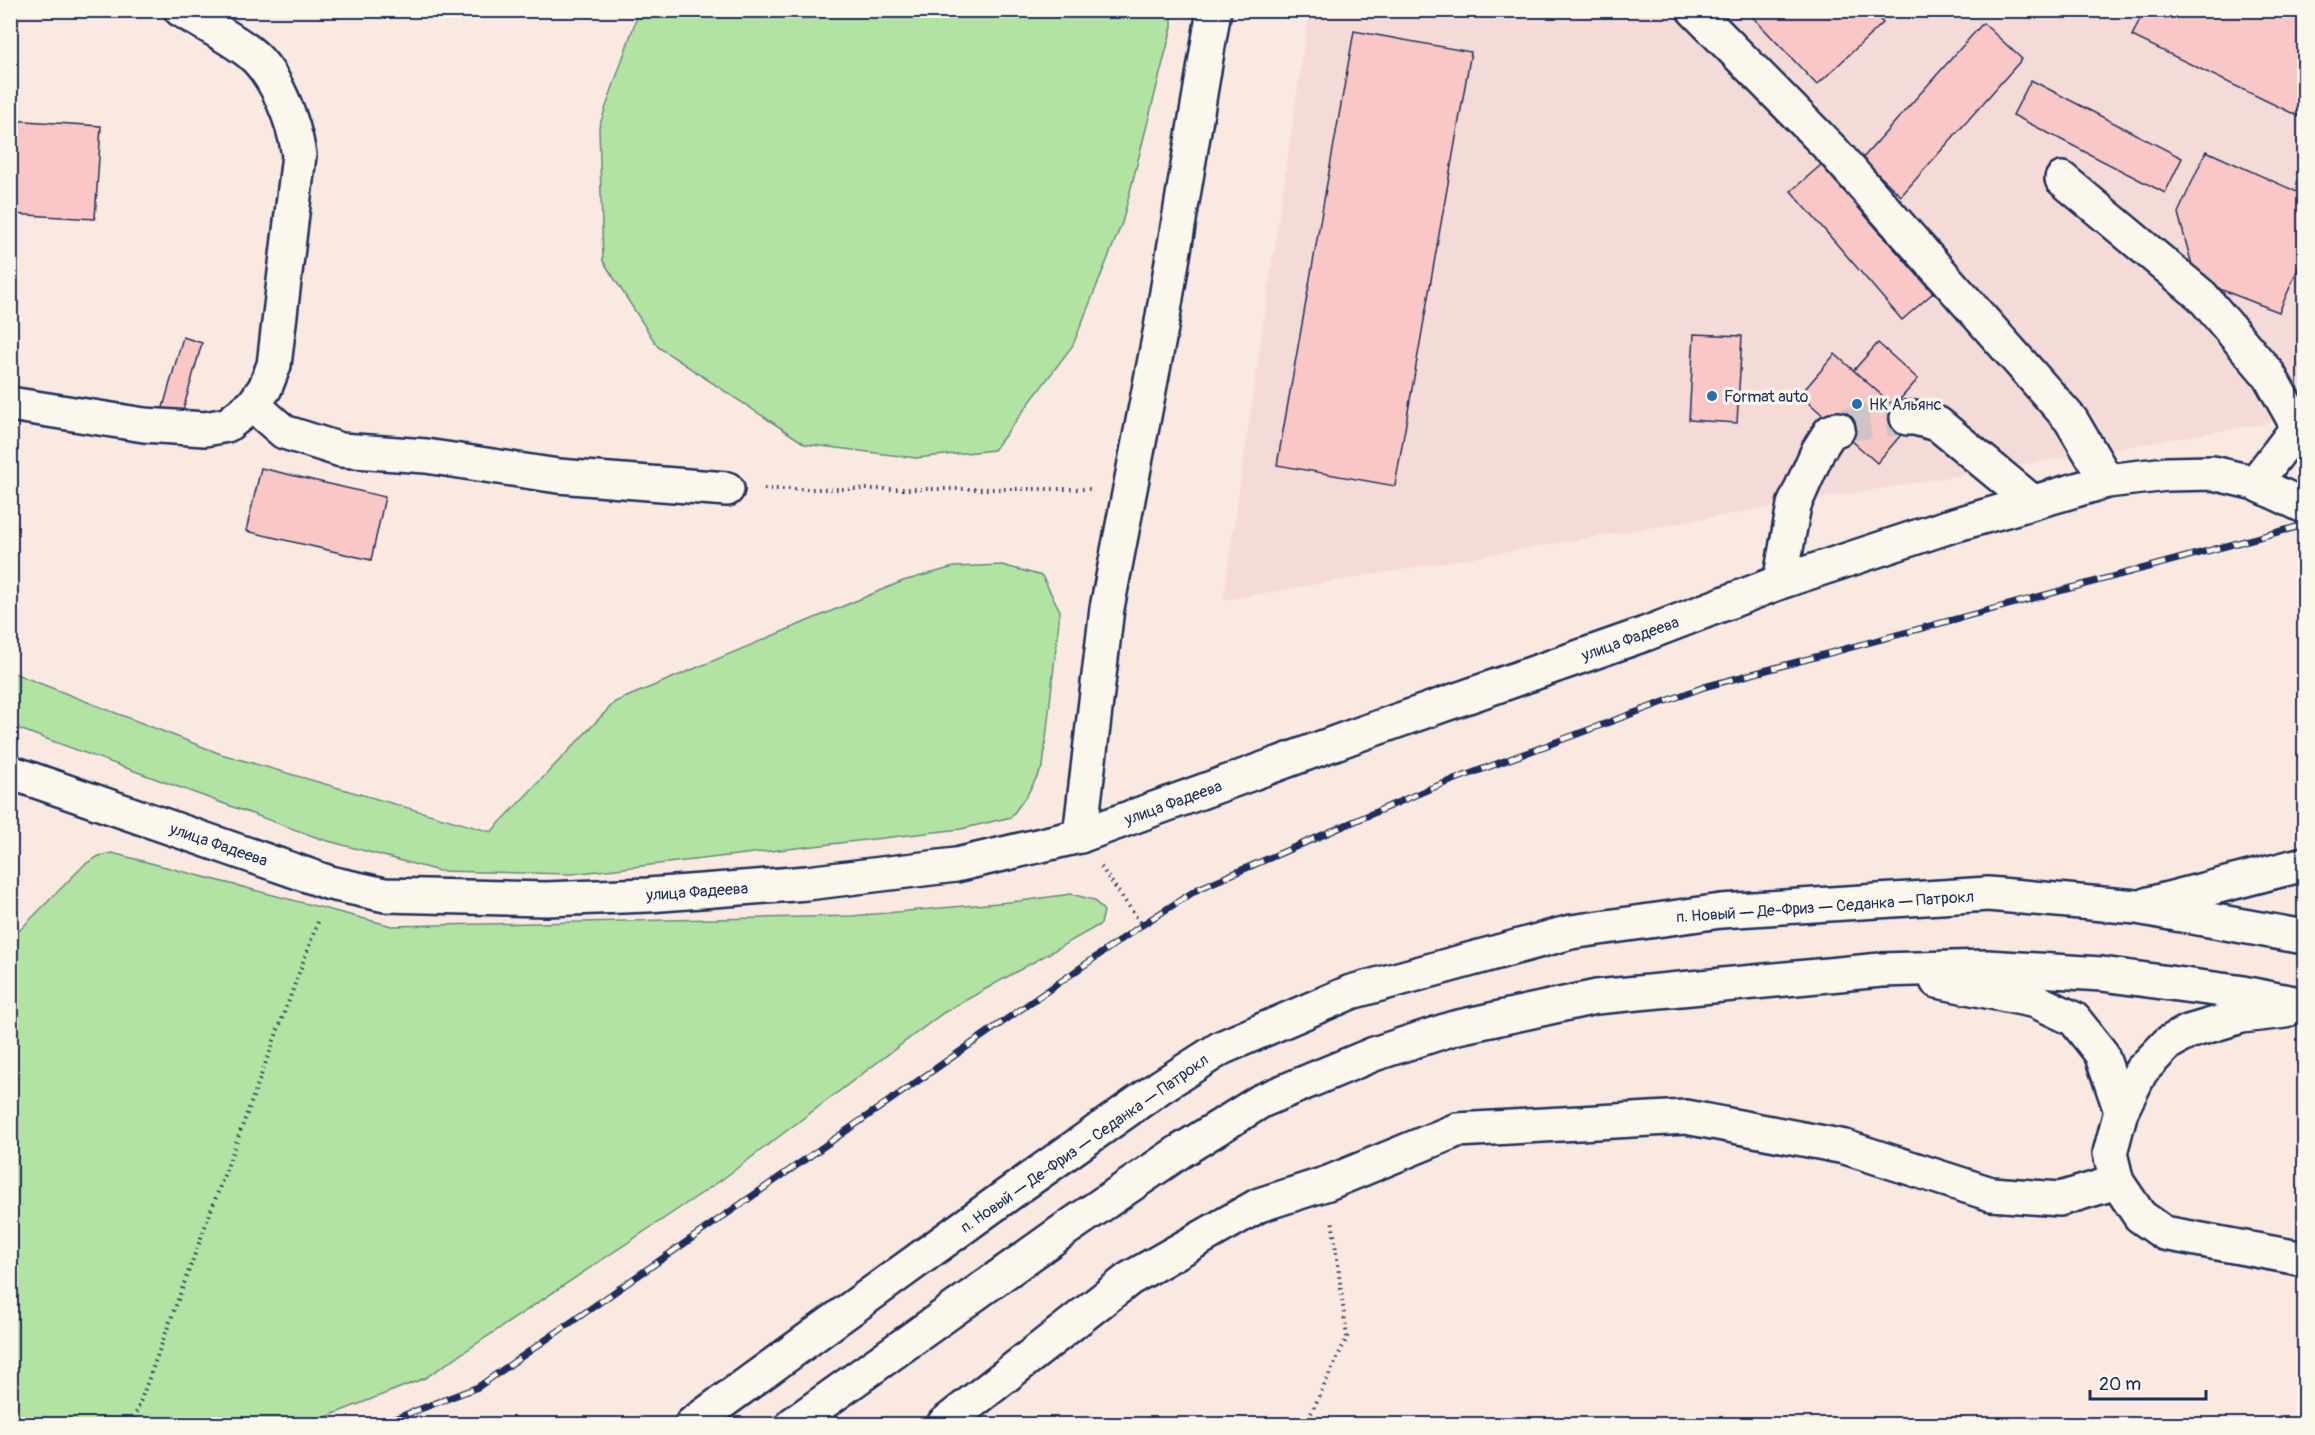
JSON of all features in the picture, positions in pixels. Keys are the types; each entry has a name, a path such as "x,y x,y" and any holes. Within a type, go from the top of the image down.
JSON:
{"main road":[{"path":"10,404 144,425 205,429 227,425 253,405 266,388 273,365 298,155 296,136 274,82 251,53 182,10"},
{"path":"1080,836 1107,608 1161,328 1214,10"},
{"path":"1694,10 1833,151 2071,420 2107,481"},
{"path":"2062,179 2202,296 2269,375 2301,425 2255,483"},
{"path":"253,405 284,432 341,450 426,456 558,476 727,489"},
{"path":"1907,418 1938,424 2031,501"},
{"path":"1780,582 1794,505 1818,451 1830,432 1838,429"},
{"name":"улица Фадеева","path":"10,772 330,883 385,894 546,899 648,895 807,883 956,865 1080,836 1354,736 1645,634 1780,582 2031,501 2107,481 2167,474 2213,473 2255,483 2304,506"},
{"path":"2137,907 2304,864"},
{"name":"п. Новый — Де-Фриз — Седанка — Патрокл","path":"692,1425 1160,1087 1221,1048 1351,992 1571,932 1721,911 1988,894 2137,907 2304,937"},
{"path":"793,1425 1063,1231 1179,1152 1261,1101 1374,1054 1454,1028 1596,997 1881,970 1987,967 2102,974 2237,992 2304,1007"},
{"path":"1881,970 2036,1001 2074,1019 2101,1053 2121,1111"},
{"path":"2304,1007 2242,1016 2188,1032 2168,1043 2141,1071 2121,1111 2110,1153 2117,1182 2140,1216 2164,1233 2304,1259"},
{"path":"944,1425 1129,1279 1259,1205 1328,1183 1457,1130 1686,1117 1845,1147 1991,1194 2060,1199 2117,1182"}],"path":[{"path":"727,489 1130,489"},
{"path":"1080,836 1142,925"},
{"path":"132,1425 304,961 330,883"},
{"path":"1306,1425 1347,1337 1328,1183"}],"shaded area":[{"path":"1309,11 2304,11 2304,417 1223,600"}],"green space":[{"path":"639,11 1172,11 1172,27 1122,223 1073,345 994,450 916,458 805,444 658,347 603,261 599,127"},
{"path":"1002,565 1042,576 1060,611 1043,766 1027,795 1011,817 961,829 572,874 439,871 321,839 11,726 11,672 221,754 491,832 615,702 903,581 954,567"},
{"path":"112,853 392,926 852,916 1020,901 1071,894 1094,900 1104,911 1101,924 943,1013 720,1181 425,1378 308,1424 11,1424 10,1202 14,1155 10,1146 11,939 85,864 99,856"}],"building":[{"path":"1746,10 1871,10 1883,23 1817,85"},
{"path":"2144,10 2304,10 2304,119 2132,36"},
{"path":"1983,23 2022,59 1901,196 1862,159"},
{"path":"1354,31 1471,52 1395,486 1277,465"},
{"path":"2031,80 2182,158 2165,193 2013,115"},
{"path":"10,120 101,126 95,219 10,214"},
{"path":"2206,151 2304,195 2304,255 2279,312 2196,280 2178,213"},
{"path":"1821,165 1933,293 1902,320 1791,191"},
{"path":"1694,334 1742,336 1737,423 1689,420"},
{"path":"183,337 202,343 181,417 162,411"},
{"path":"1878,343 1918,379 1894,406 1853,371"},
{"path":"1835,354 1912,422 1877,463 1800,395"},
{"path":"261,468 385,497 371,560 246,531"}],"tunnel":[{"path":"1838,429 1849,424 1907,418"}],"railway":[{"path":"381,1424 478,1387 1142,925 1198,889 1429,789 1704,687 2304,525"}],"place":[{"name":"Format auto","path":"1712,396"},
{"name":"НК Альянс","path":"1857,404"}]}
